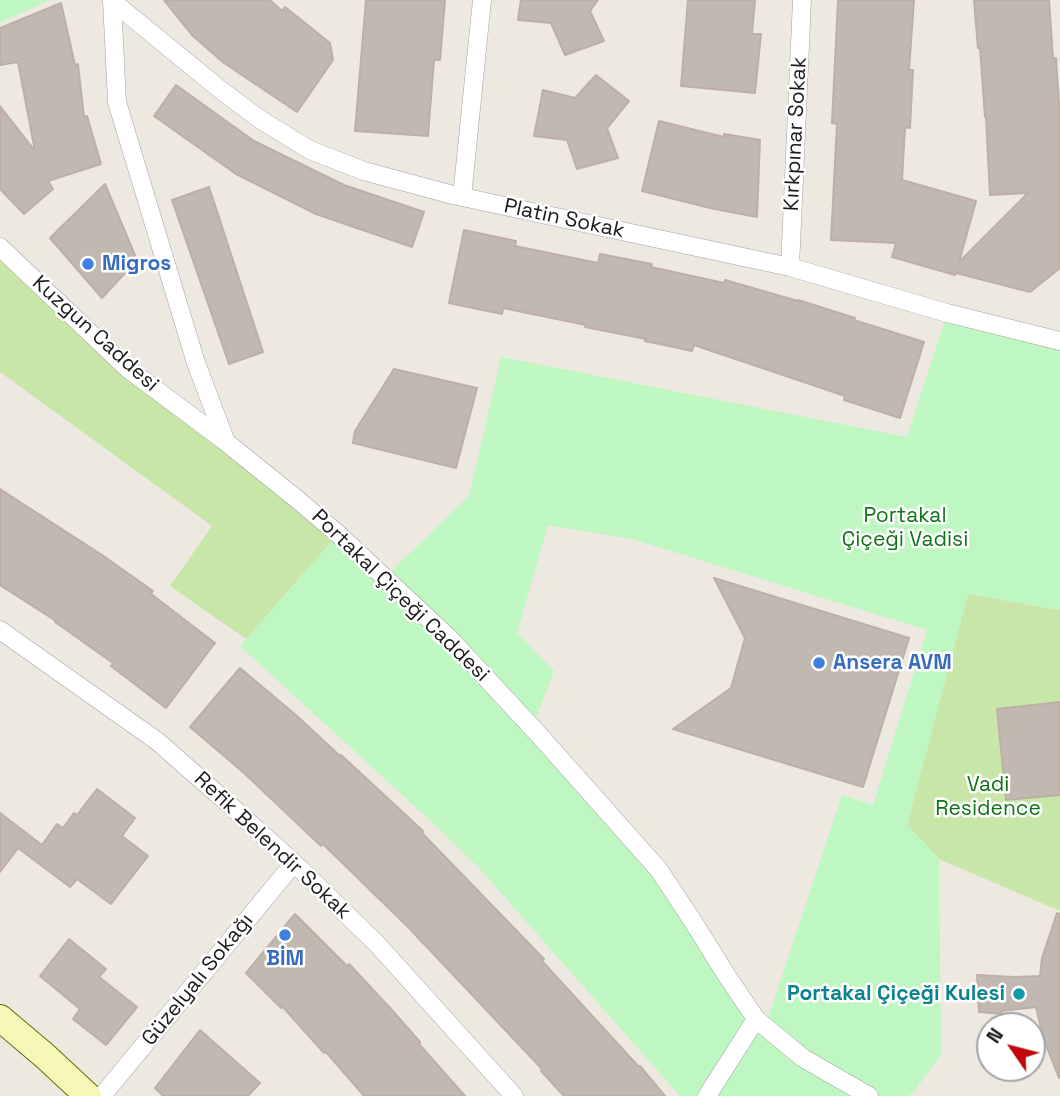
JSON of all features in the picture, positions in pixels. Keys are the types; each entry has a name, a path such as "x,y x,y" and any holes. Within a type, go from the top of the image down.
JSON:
{"main road":[{"path":"0,1018 88,1096"}],"street":[{"path":"112,0 117,102 196,363 226,442"},
{"name":"Platin Sokak","path":"112,0 261,120 310,150 363,171 462,197 790,267 947,313 1060,341"},
{"path":"462,197 482,0"},
{"name":"Kırkpınar Sokak","path":"790,267 802,0"},
{"name":"Kuzgun Caddesi","path":"0,247 127,368 226,442"},
{"name":"Portakal Çiçeği Caddesi","path":"226,442 298,500 448,637 540,736 659,870 757,1018 803,1058 869,1096"},
{"name":"Refik Belendir Sokak","path":"0,630 157,741 294,863 377,944 514,1096"},
{"name":"Güzelyalı Sokağı","path":"102,1096 294,863"},
{"path":"708,1096 757,1018"}],"green space":[{"path":"0,0 49,0 0,23"},
{"path":"0,257 127,368 338,534 246,639 170,586 212,526 0,372"},
{"name":"Portakal Çiçeği Vadisi","path":"947,313 1060,341 1060,610 968,594 907,825 939,859 941,1055 908,1096 680,1096 479,868 240,646 338,534 385,577 469,496 501,357 907,437","holes":["548,525 632,539 927,630 873,805 842,795 765,1027 659,870 532,728 554,671 517,633"]},
{"name":"Vadi Residence","path":"968,594 1060,610 1060,911 939,859 907,825"}],"building":[{"path":"164,0 270,0 282,11 285,7 330,43 333,60 297,112 224,63 193,36"},
{"path":"366,0 445,0 440,60 434,60 428,136 355,131"},
{"path":"521,0 598,0 590,11 604,41 565,55 551,23 518,20"},
{"path":"688,0 755,0 752,34 761,34 755,93 681,86"},
{"path":"838,0 914,0 909,70 913,70 910,128 905,127 902,180 976,201 959,262 1028,193 990,195 986,117 974,0 1049,0 1060,120 1060,268 1030,292 892,257 896,243 831,240 837,124 832,123"},
{"path":"61,3 75,65 78,64 84,117 87,116 101,164 48,181 53,189 24,214 0,189 0,106 35,151 18,62 0,65 0,28"},
{"path":"596,75 629,101 607,128 618,158 577,169 567,140 534,136 543,90 575,98"},
{"path":"176,85 254,141 344,185 424,212 412,247 316,214 236,174 154,116"},
{"path":"659,121 724,137 724,134 760,140 757,217 642,191"},
{"path":"105,184 137,260 102,298 50,238"},
{"path":"209,187 263,352 229,364 172,200"},
{"path":"464,230 516,241 515,246 598,263 600,254 652,264 651,267 724,283 725,280 798,300 924,342 900,418 844,400 845,396 694,345 692,351 503,308 502,314 449,303"},
{"path":"394,369 477,388 456,468 353,443 355,431"},
{"path":"0,489 153,591 151,594 215,643 166,708 111,666 113,663 56,621 0,585"},
{"name":"Ansera AVM","path":"714,578 909,638 863,787 673,729 731,688 745,638"},
{"path":"240,668 341,755 423,831 422,833 544,959 542,961 665,1096 564,1096 542,1069 408,927 323,844 321,846 244,773 190,727"},
{"path":"1060,702 1060,795 1006,800 997,709"},
{"path":"97,789 135,818 122,836 148,856 111,904 77,879 70,887 18,848 0,872 0,813 42,845 57,824 63,828"},
{"name":"Portakal Çiçeği Kulesi","path":"1057,913 1060,914 1059,1078 1046,1045 1046,1012 1037,1012 1036,1007 979,1012 977,975 1040,976 1042,958"},
{"path":"295,914 347,966 349,964 465,1096 364,1096 282,1006 281,1008 246,973"},
{"path":"69,939 106,969 99,977 137,1007 106,1045 73,1019 80,1009 40,976"},
{"path":"200,1030 260,1083 248,1096 163,1096 155,1088"}],"place":[{"name":"Migros","path":"88,264"},
{"name":"Ansera AVM","path":"819,663"},
{"name":"BİM","path":"285,935"},
{"name":"Portakal Çiçeği Kulesi","path":"1019,994"}]}
